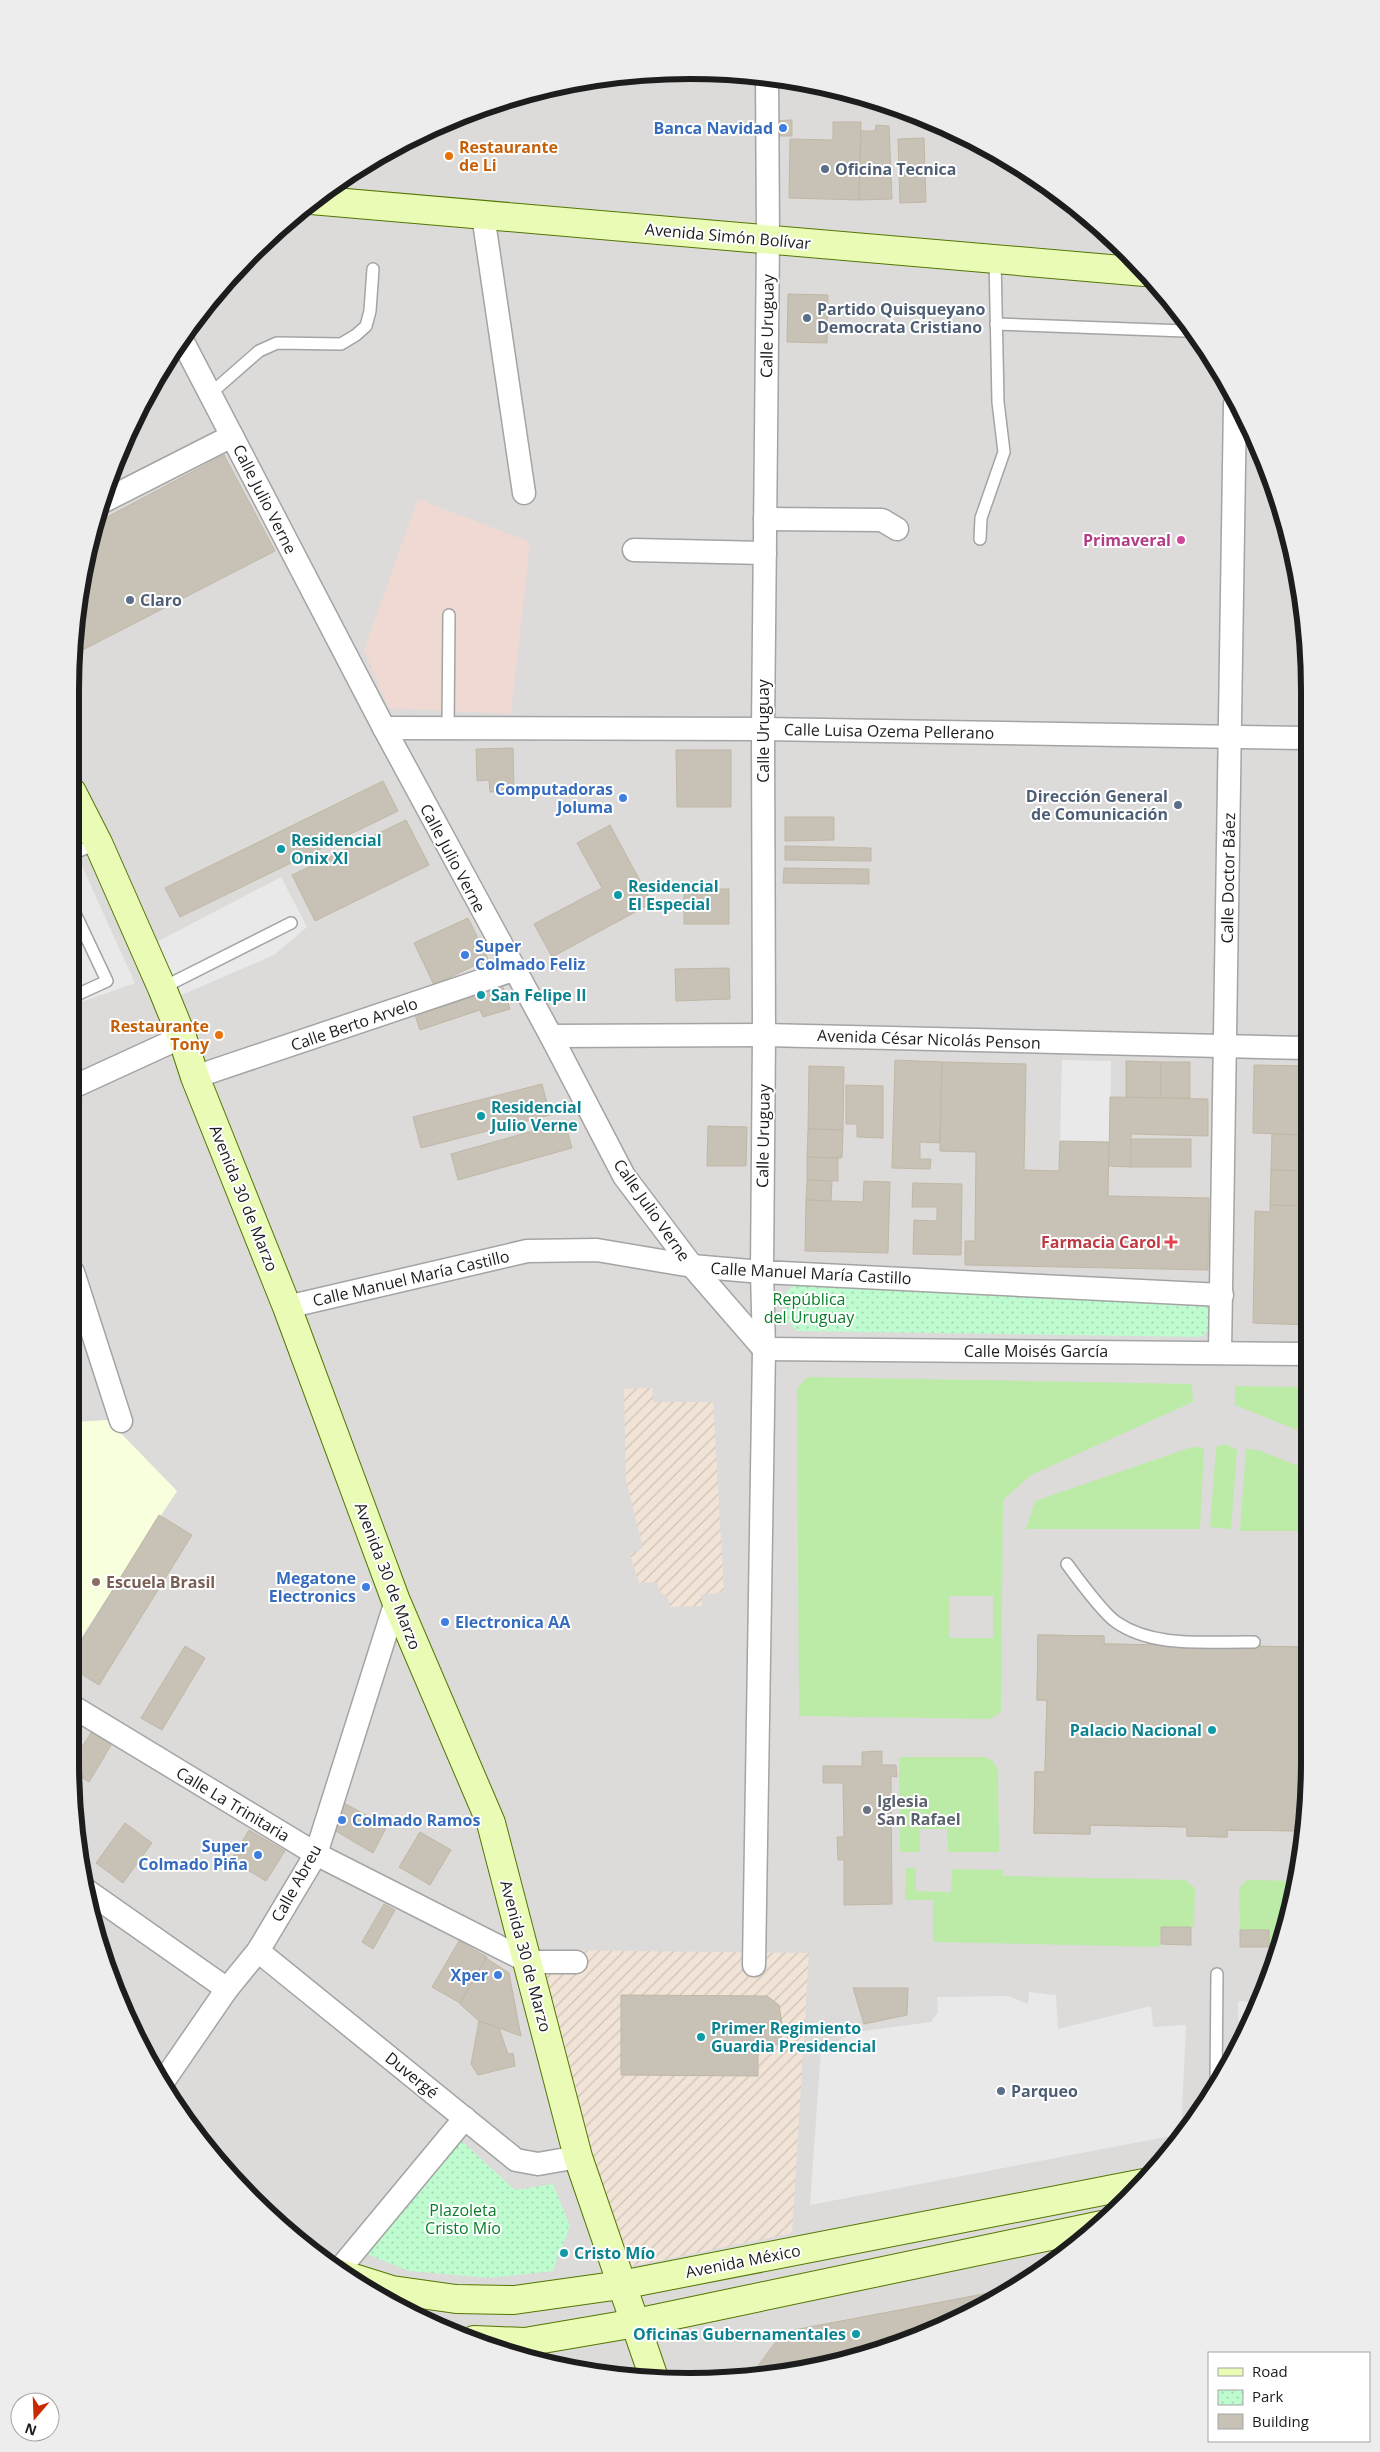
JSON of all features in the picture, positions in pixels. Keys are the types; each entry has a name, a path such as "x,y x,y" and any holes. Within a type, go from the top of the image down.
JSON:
{"main road":[{"name":"Avenida Simón Bolívar","path":"323,201 1135,271"},
{"name":"Avenida 30 de Marzo","path":"79,807 98,843 182,1037 195,1077 287,1307 396,1601 491,1823 578,2157 652,2372"},
{"name":"Avenida México","path":"372,2284 392,2290 456,2299 514,2300 621,2285 1130,2186"},
{"path":"493,2341 525,2342 636,2323 1085,2229"}],"street":[{"name":"Calle Uruguay","path":"754,1965 764,1349 762,1272 764,1035 763,728 768,239 767,84"},
{"path":"483,215 524,494"},
{"name":"Calle Julio Verne","path":"185,346 384,728 513,970 551,1036 624,1176 692,1266 764,1349"},
{"name":"Calle Doctor Báez","path":"1220,1352 1235,414"},
{"path":"110,498 232,436"},
{"path":"765,519 882,520 897,528"},
{"path":"634,550 765,553"},
{"name":"Calle Luisa Ozema Pellerano","path":"384,728 763,728 1301,738"},
{"name":"Calle Berto Arvelo","path":"195,1077 513,970"},
{"name":"Avenida César Nicolás Penson","path":"551,1036 764,1035 1226,1048 1301,1048"},
{"path":"79,1083 182,1037"},
{"name":"Calle Manuel María Castillo","path":"287,1307 527,1252 597,1250 692,1266 762,1272 1222,1295"},
{"path":"79,1291 121,1422"},
{"name":"Calle Moisés García","path":"764,1349 1301,1354"},
{"name":"Calle Abreu","path":"165,2075 227,1989 258,1951 316,1854 396,1601"},
{"name":"Calle La Trinitaria","path":"79,1710 316,1854 528,1962"},
{"path":"94,1895 227,1989"},
{"name":"Duvergé","path":"258,1951 516,2160 538,2164 578,2157"},
{"path":"528,1962 576,1962"},
{"path":"343,2265 465,2118"}],"lane":[{"path":"980,539 981,518 1004,452 998,402 995,259"},
{"path":"210,394 260,351 277,343 341,344 356,335 366,326 370,311 373,270"},
{"path":"996,324 1184,331"},
{"path":"448,728 449,615"},
{"path":"79,851 98,843"},
{"path":"79,922 107,982 79,994"},
{"path":"162,988 291,923"},
{"path":"1066,1564 1115,1622 1147,1637 1171,1641 1254,1642"},
{"path":"1216,2073 1217,1974"}],"shaded area":[{"path":"650,80 730,80 770,84 809,90 886,111 924,125 996,161 1030,182 1093,230 1150,287 1198,350 1219,384 1255,456 1280,532 1290,571 1296,610 1301,690 1300,1802 1290,1881 1269,1958 1255,1996 1219,2068 1198,2102 1150,2165 1093,2222 1030,2270 996,2291 924,2327 886,2341 809,2362 730,2372 650,2372 571,2362 494,2341 456,2327 384,2291 350,2270 287,2222 230,2165 182,2102 161,2068 125,1996 100,1920 90,1881 84,1842 79,1762 80,650 90,571 111,494 125,456 161,384 182,350 230,287 287,230 318,205 384,161 420,142 456,125 532,100 571,90"},
{"path":"418,499 530,542 511,714 389,708 364,650"},
{"path":"79,859 135,983 79,1003"},
{"path":"281,877 307,927 274,955 177,997 155,943"},
{"path":"1062,1060 1111,1061 1110,1150 1109,1142 1060,1141"},
{"path":"652,1388 653,1402 713,1402 724,1592 701,1595 702,1606 671,1607 667,1596 660,1592 657,1582 639,1583 630,1554 643,1548 626,1480 624,1389"},
{"name":"Escuela Brasil","path":"108,1420 177,1491 79,1641 79,1422"},
{"path":"541,1950 809,1953 792,2233 623,2268 572,2128"},
{"name":"Parqueo","path":"1029,1992 1056,1995 1058,2029 1151,2006 1153,2027 1186,2025 1181,2125 1174,2135 810,2205 821,2049 856,2032 931,2022 938,2012 937,1997 1008,1996 1028,2004"},
{"path":"1238,2001 1252,2002 1239,2031"}],"green space":[{"name":"República del Uruguay","path":"795,1285 1205,1302 1209,1307 1208,1330 1202,1337 797,1331 785,1318 786,1292"},
{"path":"808,1377 1192,1384 1193,1402 1031,1475 1003,1500 1001,1712 990,1719 799,1716 797,1388","holes":["949,1596 993,1596 993,1638 949,1638"]},
{"path":"1235,1386 1301,1387 1301,1432 1235,1405"},
{"path":"1226,1444 1237,1450 1231,1529 1210,1527 1216,1447"},
{"path":"1192,1447 1204,1448 1200,1529 1026,1529 1035,1501"},
{"path":"1246,1449 1258,1450 1301,1467 1301,1531 1240,1531"},
{"path":"899,1757 984,1757 992,1760 998,1769 999,1852 948,1852 947,1829 920,1829 920,1852 900,1852"},
{"path":"906,1868 916,1868 916,1891 951,1892 952,1869 1003,1870 1003,1876 1185,1880 1195,1888 1194,1927 1161,1927 1160,1947 933,1942 933,1900 905,1900"},
{"path":"1247,1880 1290,1881 1271,1952 1269,1952 1269,1930 1240,1930 1239,1888"},
{"name":"Plazoleta Cristo Mío","path":"453,2133 515,2190 553,2184 570,2226 553,2271 490,2278 409,2271 362,2252"}],"building":[{"name":"Banca Navidad","path":"792,120 792,136 774,136 773,121"},
{"name":"Oficina Tecnica","path":"833,122 861,122 859,200 789,198 790,139 833,140"},
{"path":"876,125 889,126 892,199 859,200 861,131 875,131"},
{"path":"924,138 926,202 900,203 898,139"},
{"name":"Partido Quisqueyano Democrata Cristiano","path":"788,294 828,295 827,343 787,342"},
{"name":"Claro","path":"224,455 275,551 80,651 90,571 104,519"},
{"path":"513,748 514,791 490,792 489,780 477,781 476,749"},
{"path":"676,750 731,750 731,807 677,807"},
{"name":"Residencial Onix XI","path":"383,781 398,811 180,917 165,888"},
{"path":"785,817 834,817 834,840 785,841"},
{"path":"406,820 429,865 315,921 292,875"},
{"name":"Residencial El Especial","path":"610,825 652,903 552,957 534,924 602,888 577,843"},
{"path":"785,846 871,848 871,861 785,860"},
{"path":"784,868 869,869 869,884 783,883"},
{"path":"684,889 729,889 729,924 684,924"},
{"path":"468,918 488,959 434,985 414,943"},
{"path":"729,968 730,999 676,1001 675,969"},
{"name":"San Felipe II","path":"501,981 510,1009 483,1017 480,1010 420,1030 413,1009"},
{"path":"895,1060 942,1062 940,1143 920,1142 920,1159 931,1159 930,1169 892,1168"},
{"path":"1126,1061 1161,1062 1161,1098 1126,1097"},
{"path":"942,1062 1026,1064 1024,1170 1059,1171 1060,1141 1109,1142 1108,1196 1209,1198 1208,1270 965,1265 965,1241 975,1241 976,1152 940,1151"},
{"path":"1161,1062 1190,1062 1190,1098 1161,1098"},
{"path":"1254,1065 1301,1066 1301,1135 1253,1133"},
{"path":"809,1066 844,1067 843,1130 808,1129"},
{"name":"Residencial Julio Verne","path":"542,1084 550,1115 421,1148 413,1117"},
{"path":"846,1085 883,1086 883,1138 857,1137 857,1124 846,1124"},
{"path":"1110,1097 1208,1099 1208,1136 1131,1134 1131,1167 1109,1166"},
{"path":"565,1122 572,1148 458,1180 451,1154"},
{"path":"708,1126 747,1127 746,1166 707,1166"},
{"path":"808,1129 843,1130 842,1158 807,1157"},
{"path":"1272,1134 1301,1135 1301,1171 1271,1170"},
{"path":"1131,1139 1191,1139 1191,1167 1131,1167"},
{"path":"807,1157 838,1158 838,1181 807,1180"},
{"path":"1271,1170 1301,1171 1301,1206 1270,1205"},
{"path":"807,1180 832,1181 831,1201 806,1200"},
{"path":"864,1181 890,1182 888,1253 805,1251 806,1200 863,1202"},
{"path":"913,1183 962,1184 961,1255 913,1254 914,1220 937,1221 937,1207 912,1207"},
{"path":"1270,1205 1301,1206 1301,1325 1253,1323 1255,1211 1270,1212"},
{"path":"159,1515 192,1535 99,1685 79,1672 79,1645"},
{"name":"Palacio Nacional","path":"1038,1635 1104,1636 1104,1644 1301,1647 1301,1700 1245,1698 1243,1758 1301,1760 1297,1831 1227,1830 1227,1837 1187,1836 1187,1827 1090,1825 1090,1834 1034,1833 1035,1772 1045,1772 1047,1700 1037,1700","holes":["1107,1702 1180,1705 1179,1759 1105,1756"]},
{"name":"Palacio Nacional","path":"1038,1635 1104,1636 1104,1644 1301,1647 1301,1762 1297,1831 1227,1830 1227,1837 1187,1836 1187,1827 1090,1825 1090,1834 1034,1833 1035,1772 1045,1772 1047,1700 1037,1700"},
{"path":"185,1646 205,1658 162,1730 141,1718"},
{"path":"96,1725 116,1737 89,1782 79,1776 79,1752"},
{"name":"Iglesia San Rafael","path":"882,1751 882,1765 896,1765 897,1777 891,1776 892,1904 844,1905 844,1860 838,1860 837,1837 844,1837 843,1783 823,1783 823,1766 862,1766 862,1752"},
{"path":"340,1801 387,1826 373,1853 334,1830"},
{"path":"125,1823 152,1843 123,1883 96,1863"},
{"name":"Super Colmado Piña","path":"249,1830 285,1851 266,1881 231,1860"},
{"path":"420,1832 451,1850 430,1885 399,1867"},
{"path":"384,1904 395,1910 373,1949 362,1942"},
{"path":"1161,1927 1191,1927 1191,1945 1161,1944"},
{"path":"1240,1930 1269,1930 1269,1947 1240,1947"},
{"path":"459,1941 487,1957 460,2003 432,1987"},
{"path":"486,1958 509,1973 521,2036 479,2021 460,2004"},
{"path":"853,1988 908,1988 907,2015 864,2024"},
{"name":"Primer Regimiento Guardia Presidencial","path":"621,1995 767,1996 779,2005 783,2030 779,2045 758,2045 758,2076 621,2075"},
{"path":"479,2021 499,2028 508,2054 513,2053 515,2066 478,2075 471,2064"},
{"name":"Oficinas Gubernamentales","path":"994,2292 924,2327 886,2341 809,2362 755,2369 783,2332"}],"place":[{"name":"Banca Navidad","path":"783,128"},
{"name":"Restaurante de Li","path":"449,156"},
{"name":"Oficina Tecnica","path":"825,169"},
{"name":"Partido Quisqueyano Democrata Cristiano","path":"807,318"},
{"name":"Primaveral","path":"1181,540"},
{"name":"Claro","path":"130,600"},
{"name":"Computadoras Joluma","path":"623,798"},
{"name":"Dirección General de Comunicación","path":"1178,805"},
{"name":"Residencial Onix XI","path":"281,849"},
{"name":"Residencial El Especial","path":"618,895"},
{"name":"Super Colmado Feliz","path":"465,955"},
{"name":"San Felipe II","path":"481,995"},
{"name":"Restaurante Tony","path":"219,1035"},
{"name":"Residencial Julio Verne","path":"481,1116"},
{"name":"Farmacia Carol","path":"1171,1242"},
{"name":"Escuela Brasil","path":"96,1582"},
{"name":"Megatone Electronics","path":"366,1587"},
{"name":"Electronica AA","path":"445,1622"},
{"name":"Palacio Nacional","path":"1212,1730"},
{"name":"Iglesia San Rafael","path":"867,1810"},
{"name":"Colmado Ramos","path":"342,1820"},
{"name":"Super Colmado Piña","path":"258,1855"},
{"name":"Xper","path":"498,1975"},
{"name":"Primer Regimiento Guardia Presidencial","path":"701,2037"},
{"name":"Parqueo","path":"1001,2091"},
{"name":"Cristo Mío","path":"564,2253"},
{"name":"Oficinas Gubernamentales","path":"856,2334"}]}
